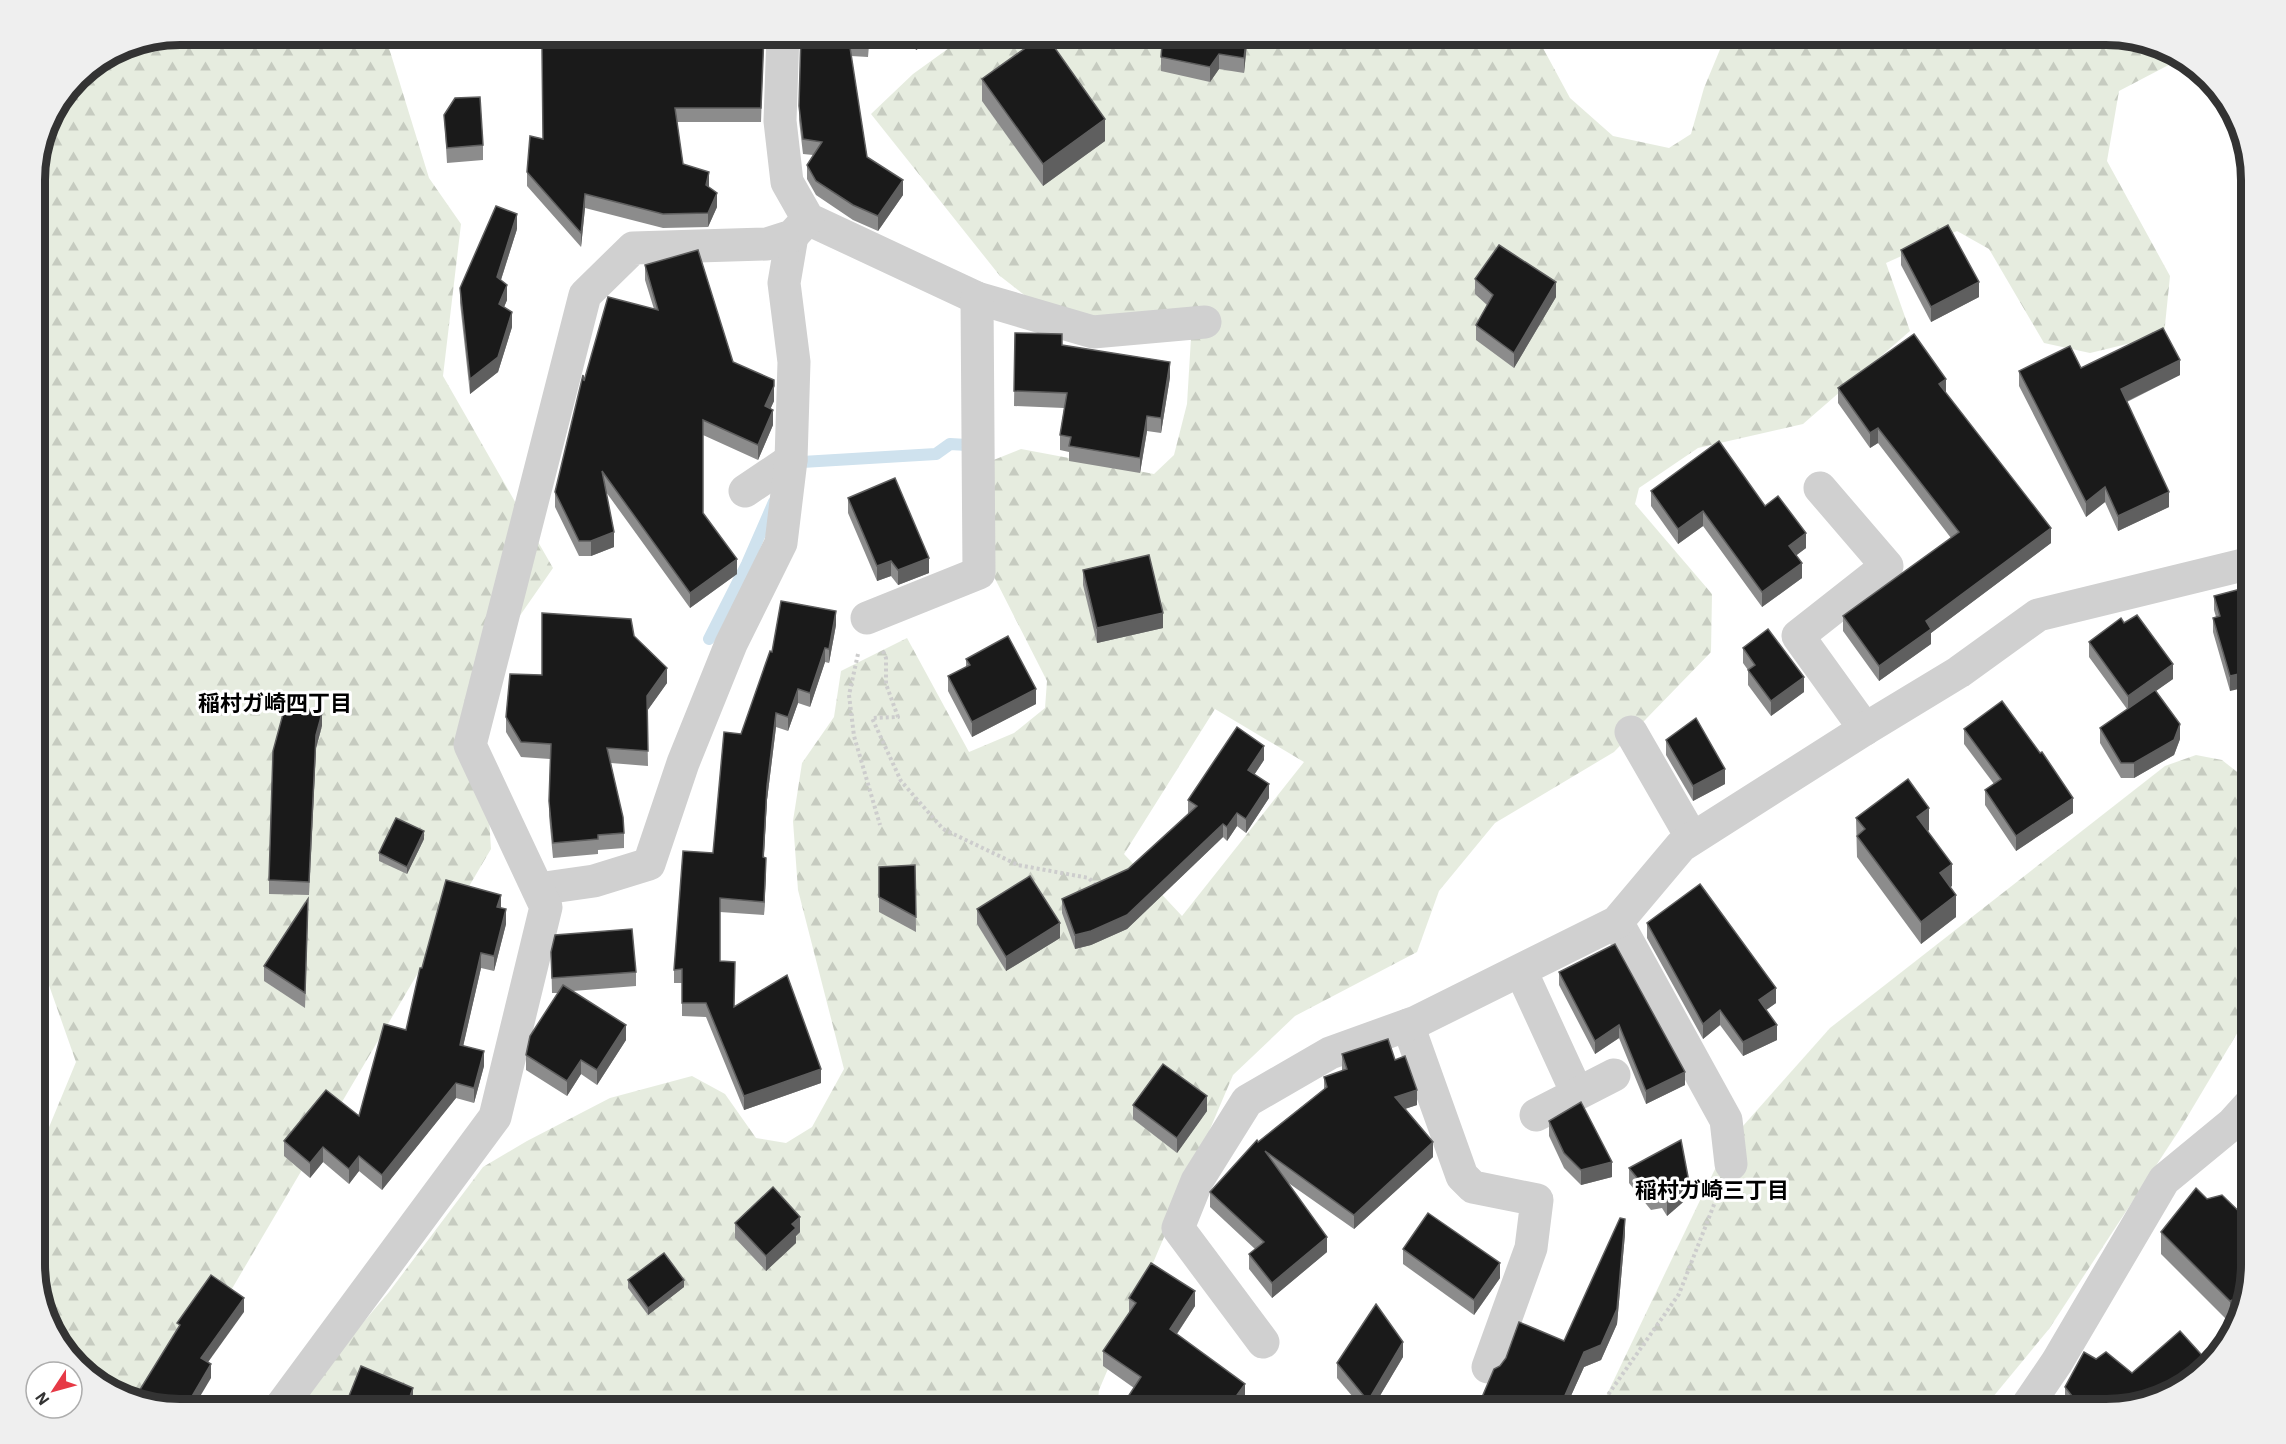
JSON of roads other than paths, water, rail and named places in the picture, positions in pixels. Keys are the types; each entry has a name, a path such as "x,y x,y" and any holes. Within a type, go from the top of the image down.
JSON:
{"street":[{"path":"538,889 594,881 650,864 683,763 722,666 781,543 790,468 794,362 784,283 800,227 787,183 780,121 783,45"},
{"path":"287,1399 495,1117 546,907 470,746 585,295 633,248 767,244 800,227 977,298 1093,332 1205,321"},
{"path":"867,618 979,573 977,298"},
{"path":"745,491 790,468"},
{"path":"1820,488 1887,566 1798,636 1865,729"},
{"path":"1263,1342 1178,1228 1197,1181 1246,1101 1330,1053 1408,1025 1617,922 1681,846 1959,672 2038,615 2241,566"},
{"path":"1631,732 1692,838"},
{"path":"1617,922 1726,1120 1731,1164"},
{"path":"1521,971 1577,1093"},
{"path":"1408,1025 1462,1176 1473,1187 1537,1200 1532,1248 1488,1367"},
{"path":"1536,1115 1614,1075"},
{"path":"2032,1399 2057,1362 2164,1180 2241,1115"}],"waterway":[{"path":"794,467 802,462 936,454 950,444 967,445"},
{"path":"709,639 747,564 774,502"}],"district":[{"name":"稲村ガ崎四丁目","path":"275,702"},
{"name":"稲村ガ崎三丁目","path":"1712,1189"}]}
